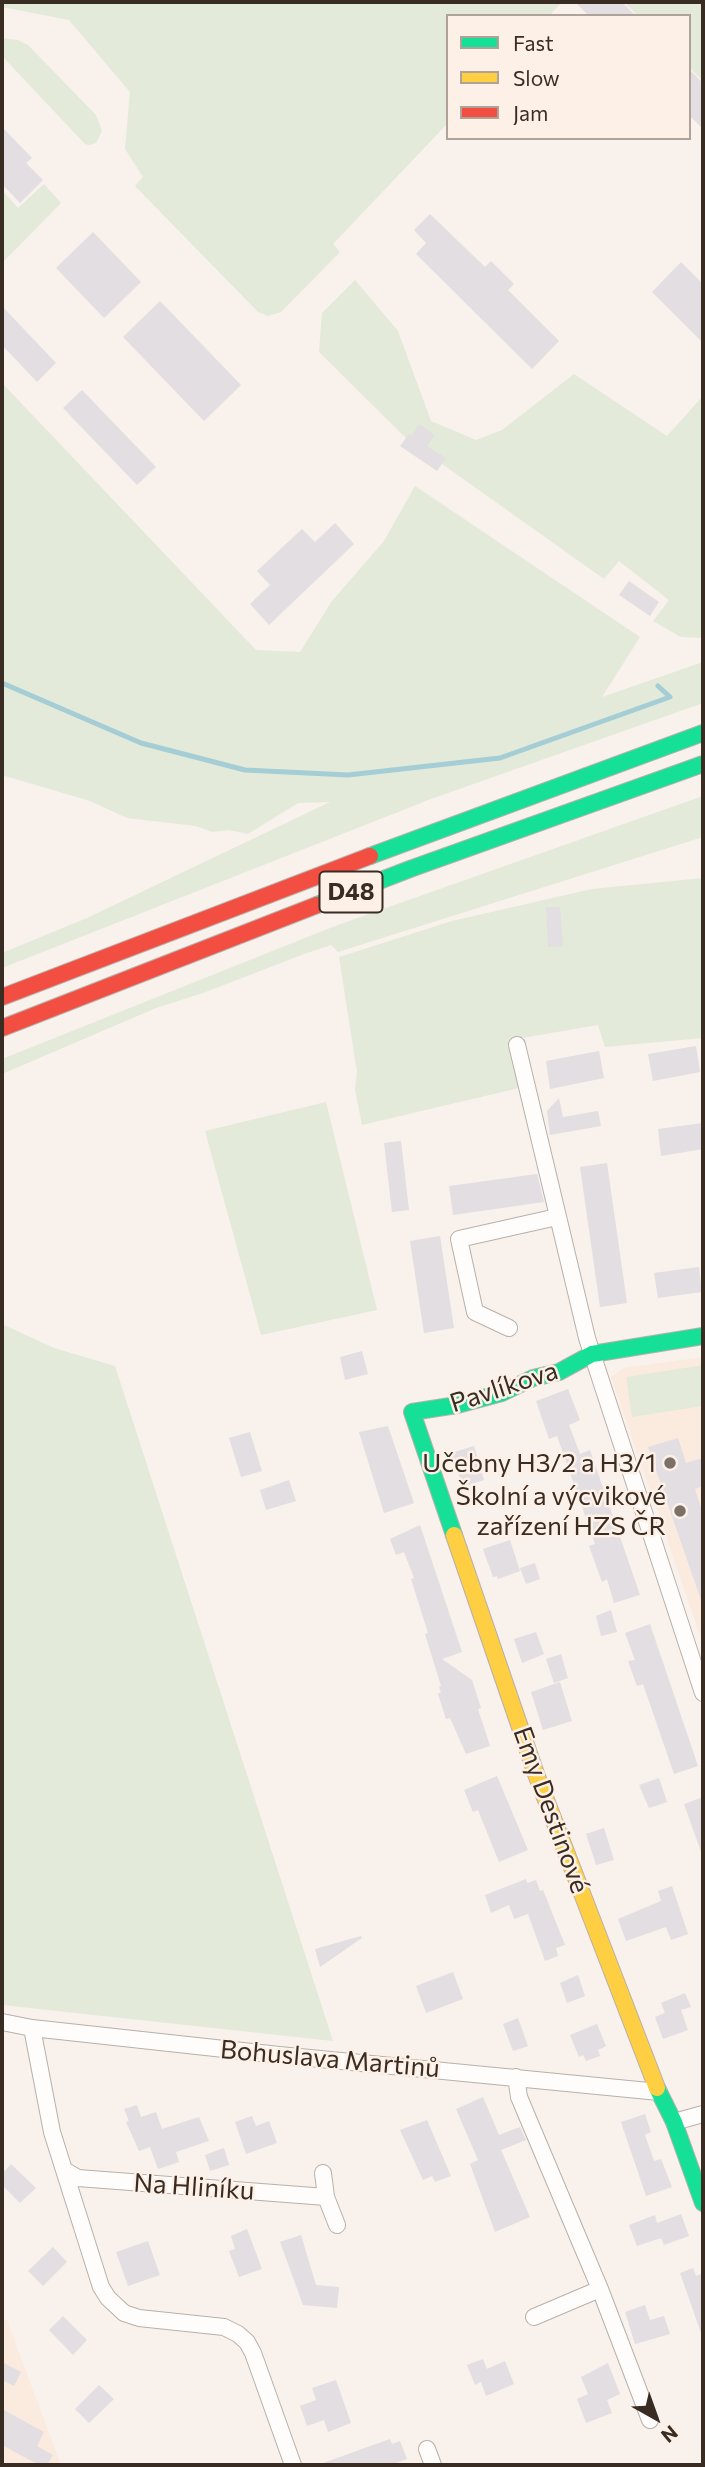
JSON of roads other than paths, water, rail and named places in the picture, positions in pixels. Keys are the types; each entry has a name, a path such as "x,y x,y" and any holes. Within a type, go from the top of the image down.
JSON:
{"main road":[{"name":"D48","path":"2,997 398,845 703,733"},
{"name":"D48","path":"2,1028 422,865 703,764"},
{"name":"Pavlíkova","path":"412,1412 502,1394 533,1378 559,1372 592,1354 703,1336"},
{"name":"Emy Destinové","path":"412,1412 536,1774 659,2092 674,2122 703,2203"}],"street":[{"name":"Pavlíkova","path":"517,1045 592,1354"},
{"name":"Pavlíkova","path":"509,1328 475,1312 460,1239 558,1217"},
{"path":"592,1354 703,1693"},
{"name":"Bohuslava Martinů","path":"2,2022 32,2028 279,2055 659,2092"},
{"path":"32,2028 52,2132 107,2298 114,2306 131,2315 224,2327 247,2342 293,2465"},
{"path":"516,2077 519,2097 600,2289 650,2420"},
{"path":"674,2122 703,2114"},
{"name":"Na Hliníku","path":"64,2170 78,2178 326,2197"},
{"path":"323,2173 326,2197 337,2225"},
{"path":"534,2317 600,2289"},
{"path":"427,2449 433,2465"}],"waterway":[{"path":"2,683 141,743 245,770 348,775 500,758 670,697 658,686"}],"place":[{"name":"Učebny H3/2 a H3/1","path":"670,1463"},
{"name":"Školní a výcvikové zařízení HZS ČR","path":"680,1511"}]}
